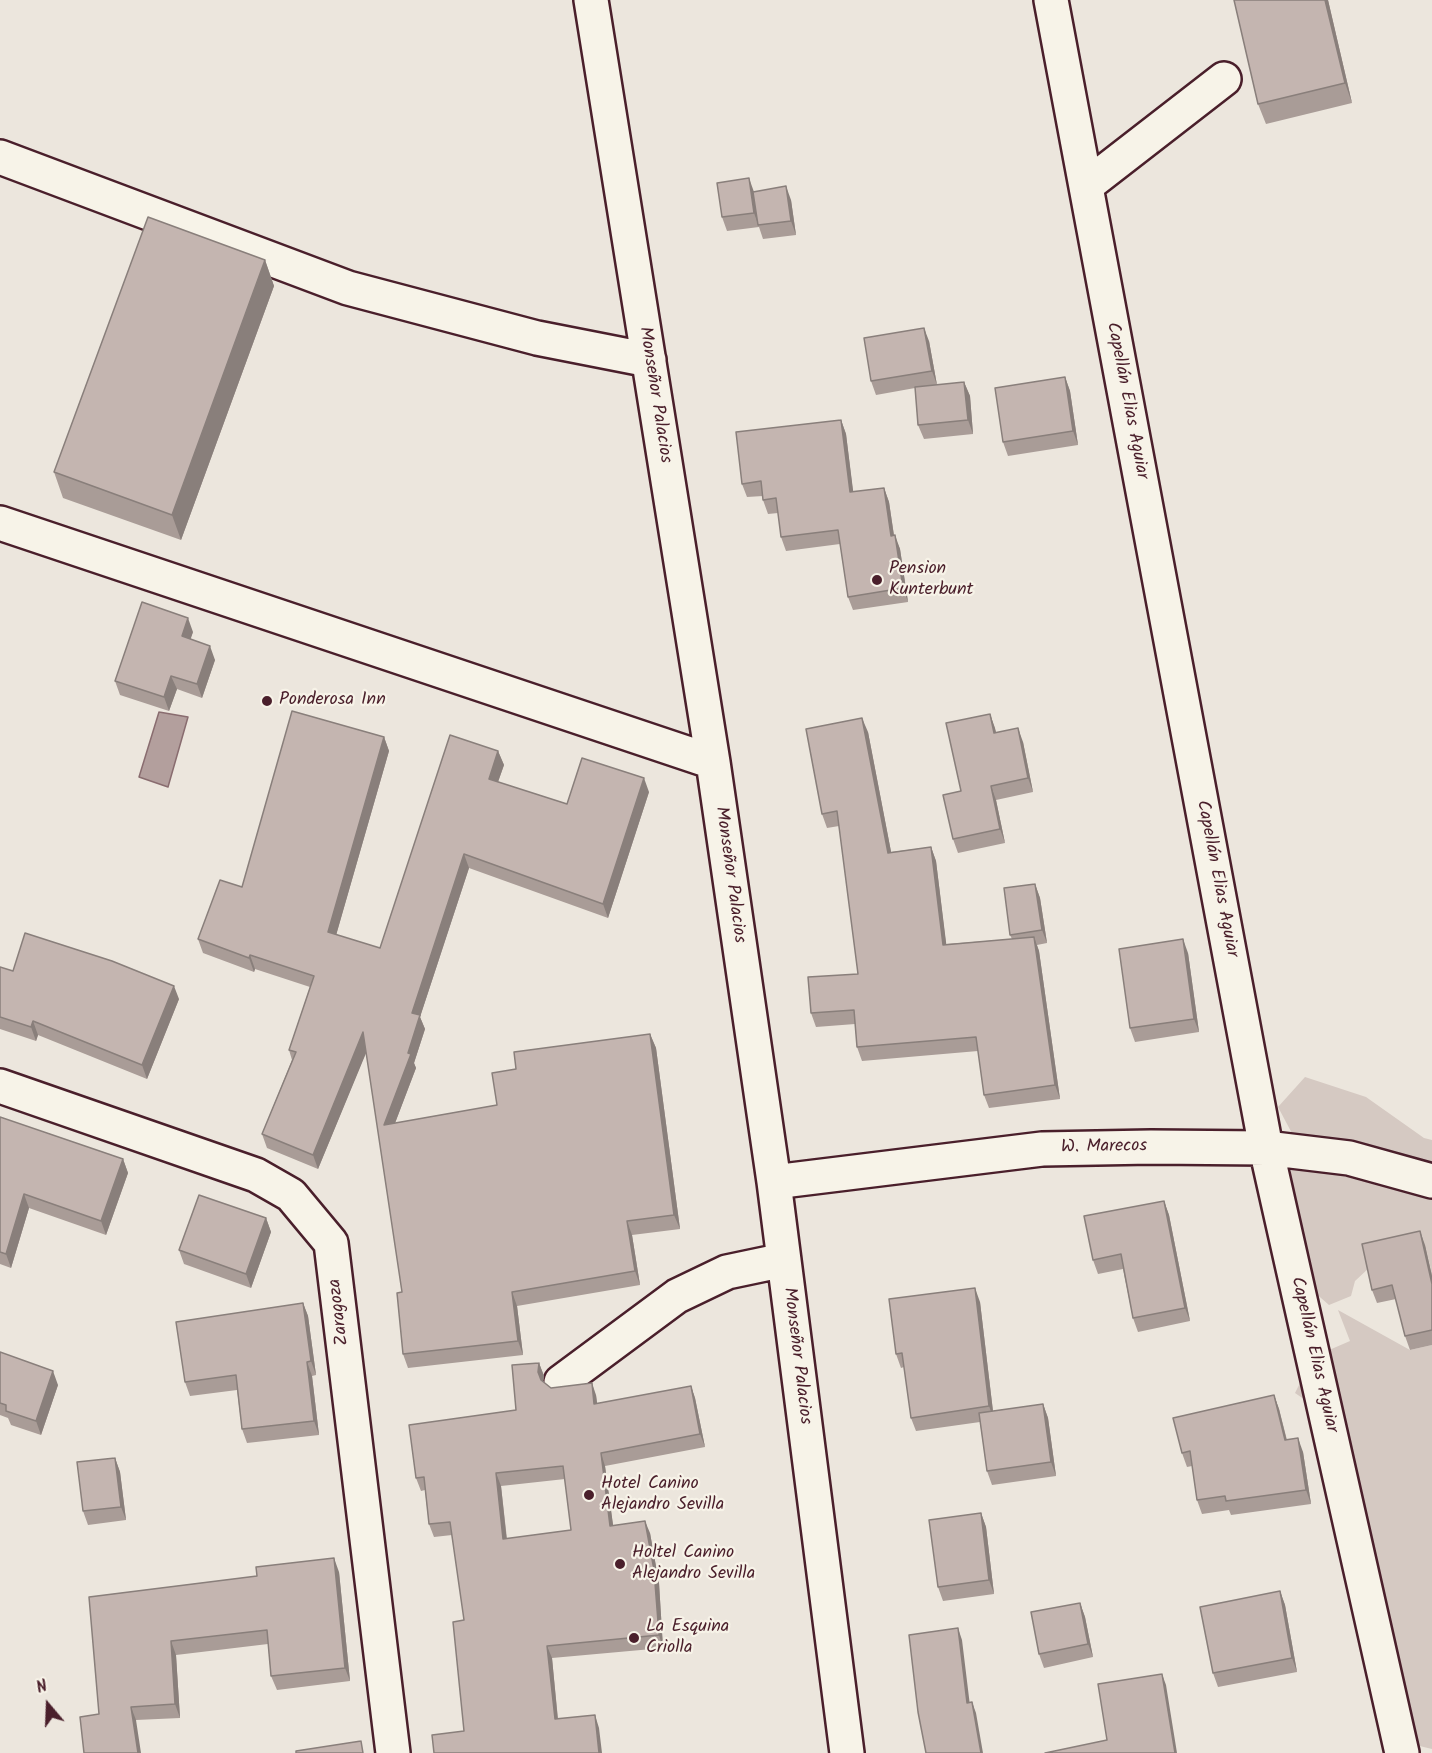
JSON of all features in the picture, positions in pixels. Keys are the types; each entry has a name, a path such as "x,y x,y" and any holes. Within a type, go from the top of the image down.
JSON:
{"street":[{"name":"Monseñor Palacios","path":"591,0 713,762 774,1182 847,1753"},
{"name":"Capellán Elias Aguiar","path":"1051,0 1266,1148 1402,1753"},
{"path":"1086,186 1224,78"},
{"path":"0,157 348,288 537,338 649,360"},
{"path":"0,523 713,762"},
{"name":"Zaragoza","path":"0,1086 256,1175 291,1195 332,1243 393,1753"},
{"name":"W. Marecos","path":"774,1182 1042,1149 1266,1148 1349,1158 1432,1181"},
{"path":"561,1382 677,1296 727,1272 784,1260"}],"shaded area":[{"path":"159,712 188,717 168,787 139,777"},
{"path":"1305,1077 1366,1097 1424,1138 1432,1140 1432,1333 1429,1300 1431,1270 1425,1245 1369,1268 1355,1281 1351,1296 1329,1305 1305,1284 1286,1212 1295,1139 1278,1107"},
{"path":"1338,1310 1410,1350 1432,1345 1432,1749 1399,1741 1326,1414 1295,1393 1313,1357 1350,1341"}],"building":[{"path":"1234,0 1325,0 1345,83 1258,104"},
{"path":"749,178 754,213 722,217 717,183"},
{"path":"786,186 791,221 758,225 753,192"},
{"path":"148,217 265,260 172,515 54,472"},
{"path":"924,328 932,371 871,381 864,338"},
{"path":"1065,377 1073,431 1003,442 995,388"},
{"path":"964,382 968,420 918,425 915,387"},
{"path":"841,420 850,492 884,488 891,536 895,535 903,588 848,597 838,530 781,537 776,498 763,500 761,481 742,484 736,432"},
{"path":"142,602 188,618 182,636 210,646 197,684 171,676 164,697 115,681"},
{"path":"292,711 384,737 328,932 380,948 450,735 498,751 489,779 567,804 582,758 644,778 603,904 464,854 412,1013 420,1015 408,1053 411,1054 384,1125 497,1105 492,1073 516,1069 514,1052 650,1034 674,1215 627,1221 635,1271 512,1292 518,1341 403,1354 397,1293 402,1292 363,1032 313,1155 262,1134 296,1052 289,1050 314,976 250,955 249,958 198,939 220,880 242,887"},
{"path":"990,714 994,733 1018,728 1028,778 991,786 1000,829 953,839 943,795 961,791 946,723"},
{"path":"862,718 888,853 931,847 943,945 1034,937 1055,1085 984,1095 976,1037 857,1047 854,1010 811,1013 808,977 858,974 837,811 822,814 806,729"},
{"path":"1035,884 1042,930 1010,935 1004,888"},
{"path":"25,933 112,961 174,986 142,1065 33,1021 31,1027 0,1017 0,967 13,971"},
{"path":"1183,939 1194,1019 1130,1028 1119,949"},
{"path":"0,1117 123,1159 101,1221 24,1194 6,1254 0,1252"},
{"path":"199,1195 266,1218 246,1274 179,1250"},
{"path":"1164,1201 1185,1308 1133,1318 1121,1254 1093,1260 1084,1216"},
{"path":"1420,1231 1432,1284 1432,1330 1405,1336 1392,1285 1372,1290 1362,1244"},
{"path":"975,1288 989,1406 911,1418 902,1353 896,1354 889,1299"},
{"path":"303,1303 311,1361 307,1362 314,1421 242,1429 236,1375 185,1382 176,1322"},
{"path":"0,1352 53,1371 36,1421 6,1411 6,1405 0,1403"},
{"path":"539,1363 538,1372 541,1380 551,1388 592,1383 594,1404 691,1386 700,1434 601,1453 610,1526 645,1521 654,1570 659,1635 547,1646 555,1719 595,1715 599,1753 434,1753 432,1735 464,1731 453,1622 464,1620 450,1522 429,1524 424,1477 416,1478 409,1425 516,1410 512,1365","holes":["563,1466 571,1530 503,1539 496,1473"]},
{"path":"1274,1395 1285,1440 1298,1438 1306,1490 1226,1501 1225,1496 1197,1500 1190,1451 1182,1453 1173,1418"},
{"path":"1043,1404 1051,1462 987,1471 979,1413"},
{"path":"115,1458 121,1507 83,1511 77,1462"},
{"path":"981,1513 989,1580 938,1587 929,1520"},
{"path":"334,1558 345,1668 271,1676 267,1630 171,1641 175,1704 131,1707 138,1753 84,1753 80,1717 99,1714 89,1597 257,1576 256,1567"},
{"path":"1280,1591 1292,1658 1213,1673 1200,1607"},
{"path":"1080,1603 1088,1644 1039,1654 1031,1612"},
{"path":"958,1628 967,1703 972,1702 981,1753 926,1753 918,1712 909,1635"},
{"path":"1162,1674 1175,1753 1045,1753 1107,1740 1098,1684"},
{"path":"361,1741 363,1753 296,1753 296,1751"}],"place":[{"name":"Pension Kunterbunt","path":"877,580"},
{"name":"Ponderosa Inn","path":"267,701"},
{"name":"Hotel Canino Alejandro Sevilla","path":"589,1495"},
{"name":"Holtel Canino Alejandro Sevilla","path":"620,1564"},
{"name":"La Esquina Criolla","path":"634,1638"}]}
